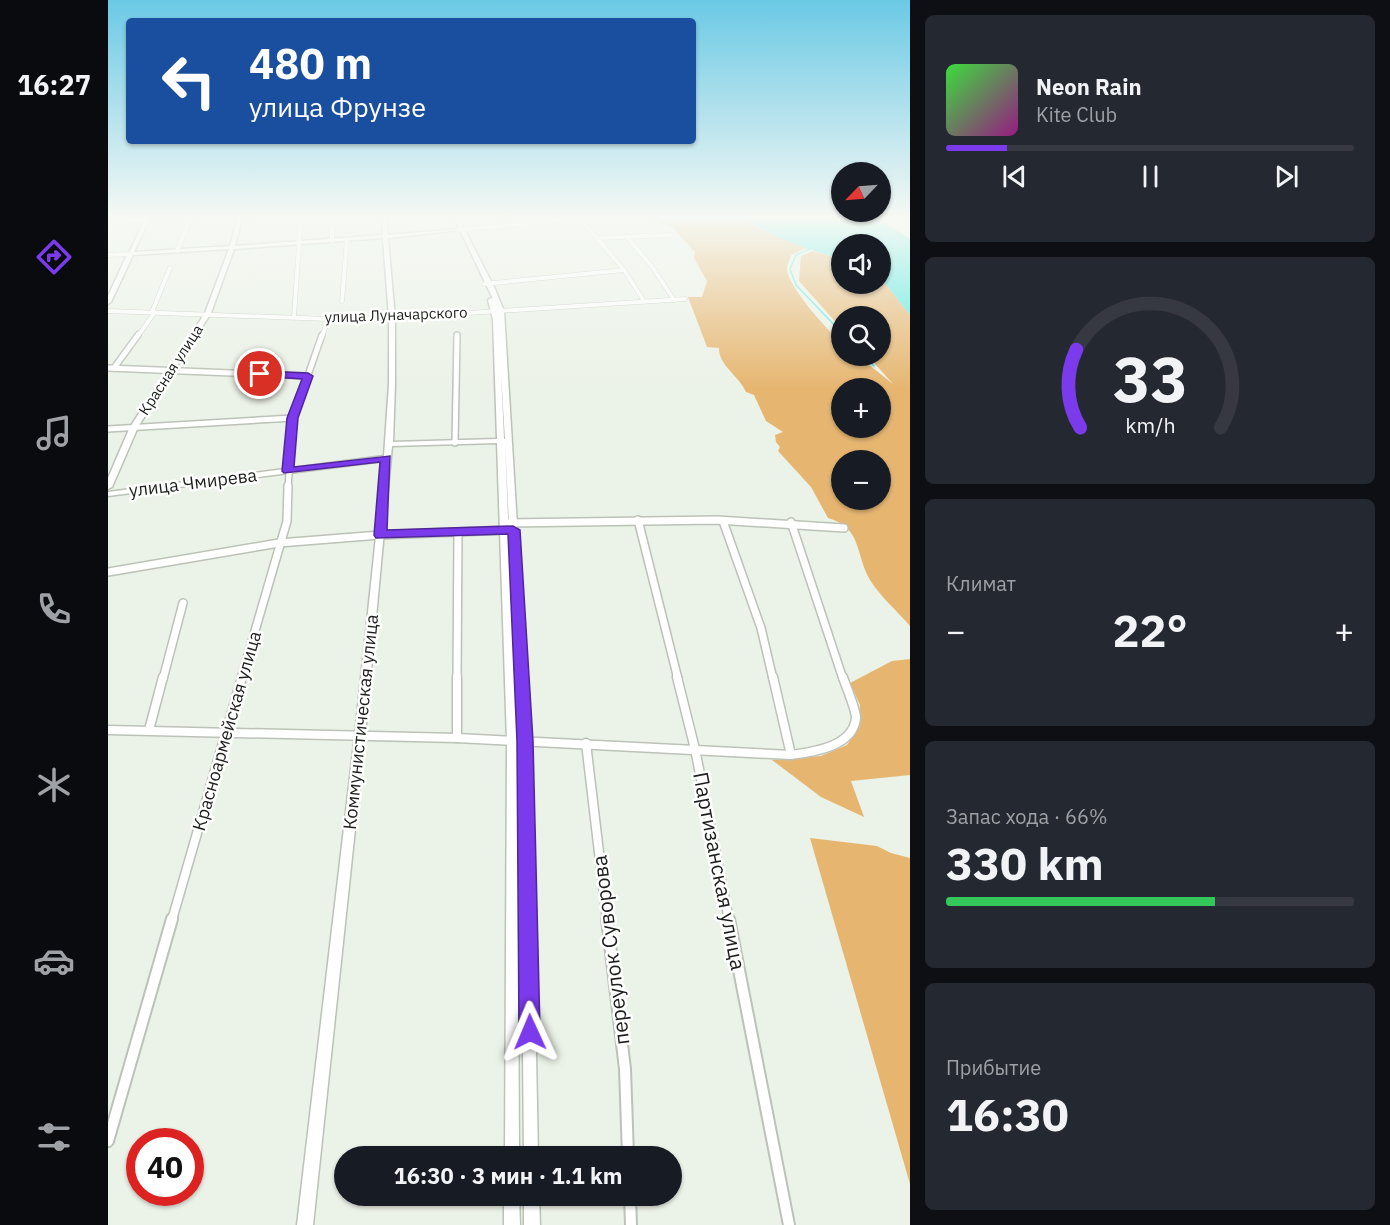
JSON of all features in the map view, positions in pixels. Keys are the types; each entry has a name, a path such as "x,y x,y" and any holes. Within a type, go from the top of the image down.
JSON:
{"street":[{"path":"108,302 120,274"},
{"path":"110,368 154,312 168,274"},
{"name":"Красная улица","path":"108,487 134,428 208,313 222,274"},
{"path":"294,316 297,274"},
{"path":"342,301 344,274"},
{"name":"Коммунистическая улица","path":"305,1225 360,735 389,444 393,384 392,318 388,274"},
{"path":"482,274 498,311 509,526 525,741 531,1146"},
{"path":"487,284 583,274"},
{"path":"627,274 644,301"},
{"path":"657,274 674,300"},
{"name":"улица Луначарского","path":"108,312 208,313 328,319 392,318 685,299"},
{"name":"Красноармейская улица","path":"108,1141 228,732 287,521 288,471 293,418 328,319"},
{"path":"455,443 457,335"},
{"path":"110,368 308,376"},
{"path":"108,429 293,418"},
{"path":"389,444 505,441"},
{"name":"улица Чмирева","path":"108,494 386,458"},
{"path":"108,572 279,543 458,532 509,526 638,520 792,522 844,528"},
{"name":"Партизанская улица","path":"638,520 695,749 789,1225"},
{"path":"723,521 761,628 791,755"},
{"path":"108,730 458,738 791,755 820,751 849,735 856,717 792,522"},
{"path":"509,526 512,741 512,1146"},
{"path":"458,532 458,738"},
{"path":"149,730 183,603"},
{"name":"переулок Суворова","path":"586,743 625,1069 628,1146"},
{"path":"512,1206 512,1225"},
{"path":"532,1206 532,1225"},
{"path":"630,1206 630,1225"}],"shaded area":[{"path":"703,274 788,274 801,297 831,332 831,366 870,366 886,378 831,378 831,438 891,438 891,382 893,384 891,378 888,378 877,366 891,366 891,306 831,306 831,317 799,281 800,274 831,274 831,294 891,294 891,291 910,315 910,626 870,580 856,543 847,528 828,518 811,487 778,451 780,447 775,435 783,432 766,421 754,395 746,392 722,360 719,348 707,347 688,297 702,297 707,281"},
{"path":"910,659 910,775 851,781 864,817 821,797 772,760 821,756 847,745 859,727 860,705 850,683 892,661"},
{"path":"810,838 877,846 910,858 910,1184"}],"water":[{"path":"891,274 910,274 910,315 891,291"}],"waterway":[{"path":"792,274 796,285 831,322"}],"route":[{"path":"260,374 308,376 293,418 288,471 386,458 380,535 513,530 525,741 530,1032"}]}
